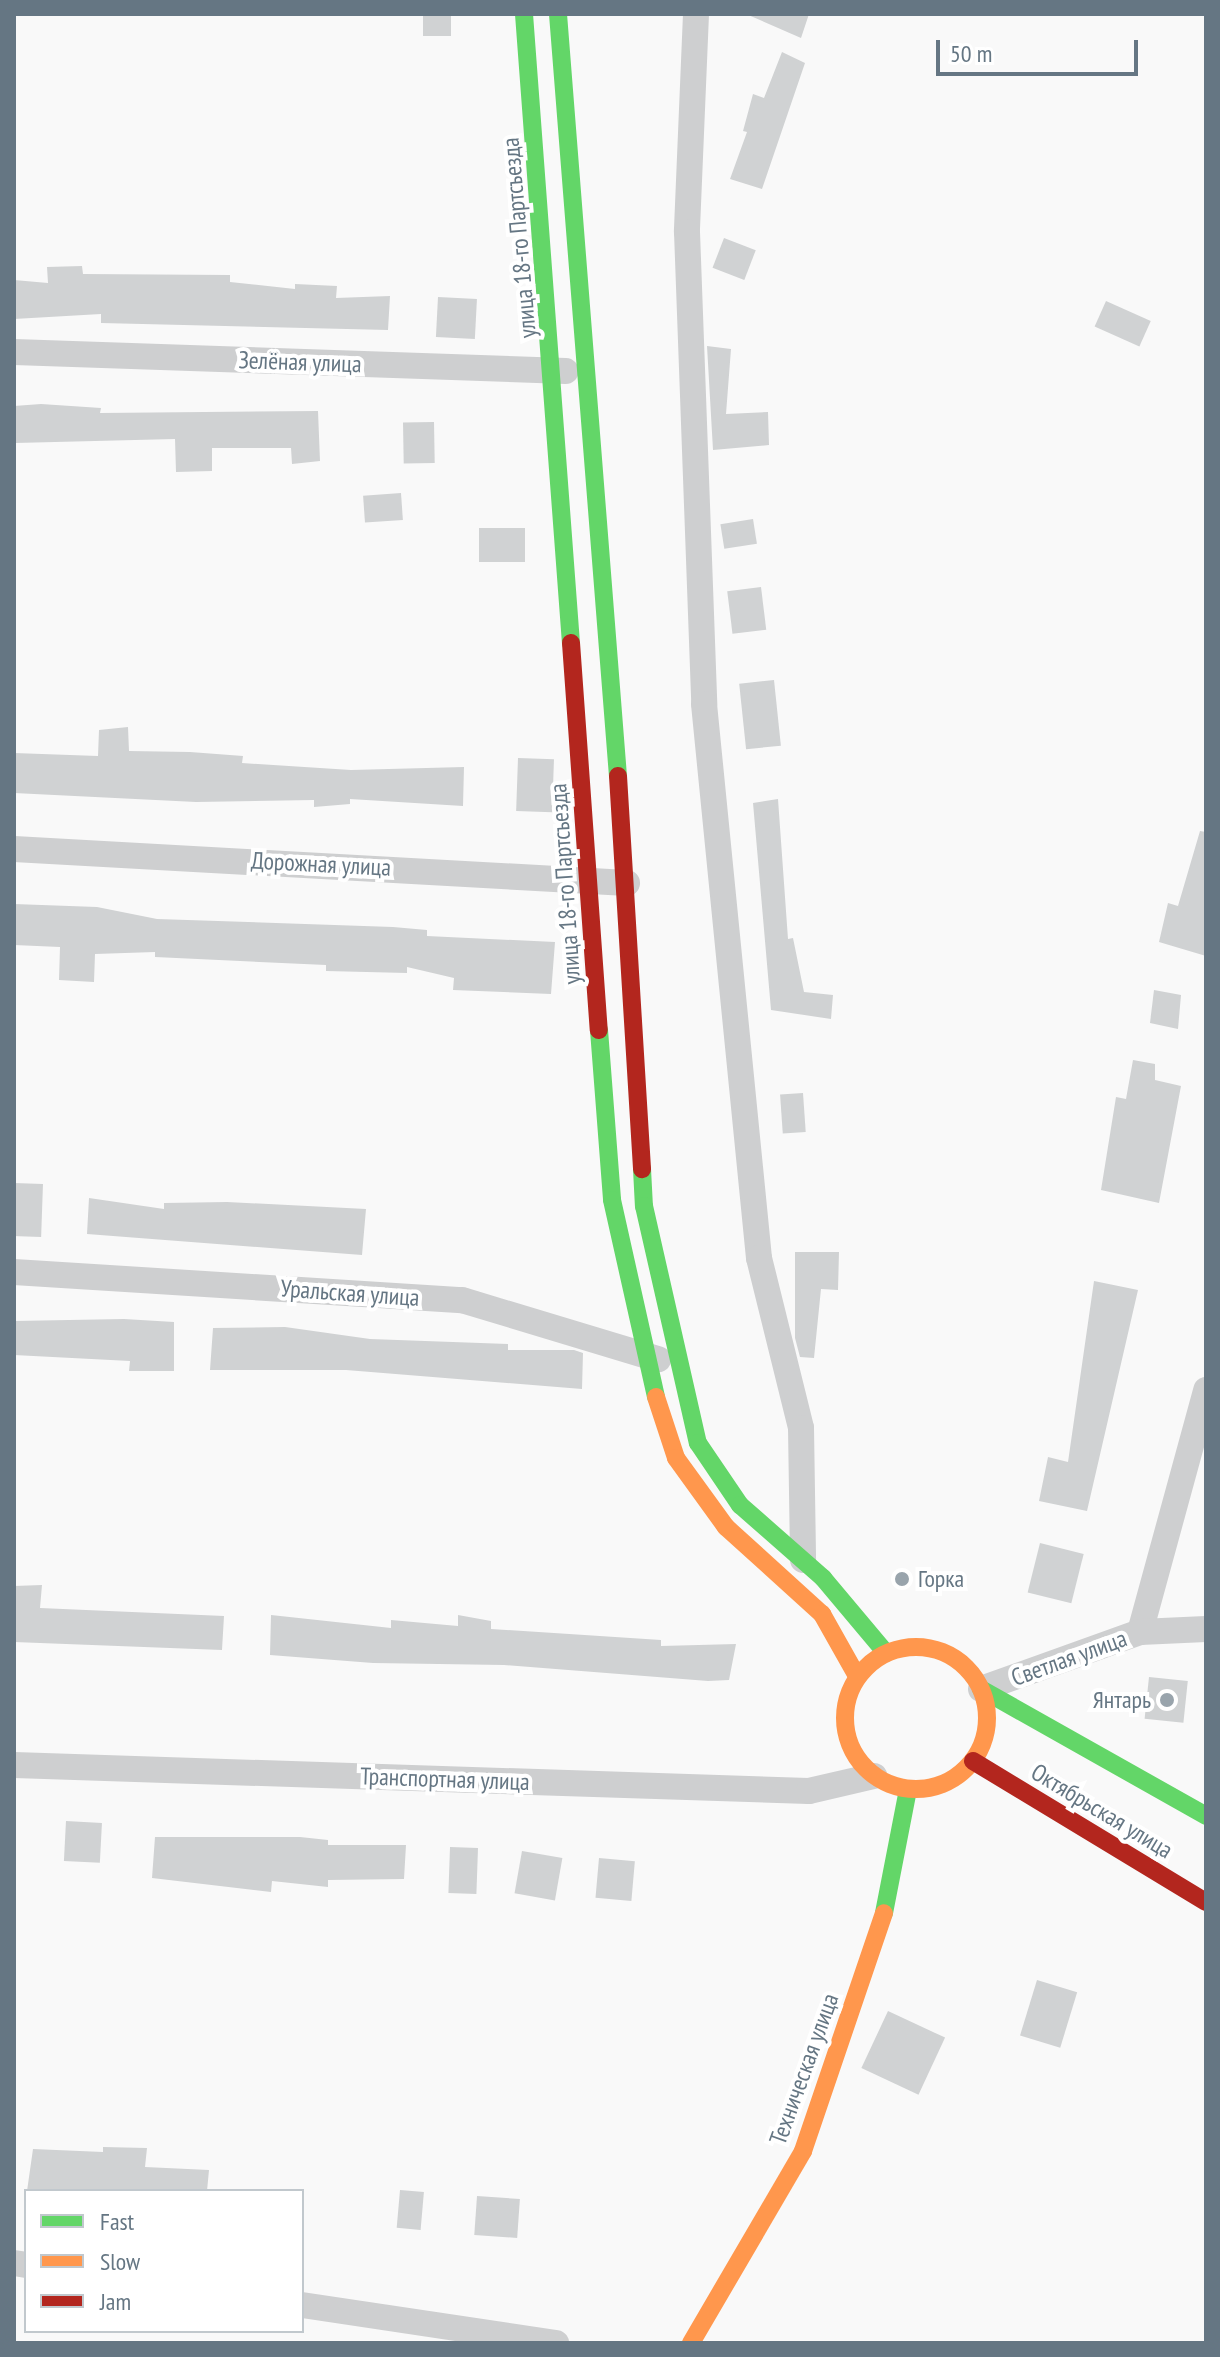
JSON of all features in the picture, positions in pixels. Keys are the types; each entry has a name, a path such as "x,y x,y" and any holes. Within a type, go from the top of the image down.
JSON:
{"main road":[{"name":"улица 18-го Партсъезда","path":"524,14 554,371 612,1200 646,1355 676,1458 726,1527 822,1614 857,1676"},
{"path":"558,14 568,91 585,372 627,883 644,1206 677,1366 698,1443 740,1505 803,1560 886,1653"},
{"path":"981,1689 987,1726 973,1761 945,1784 908,1790 874,1776 858,1760 844,1718 857,1676 886,1653 908,1647 951,1656 981,1689 1206,1816"},
{"name":"Октябрьская улица","path":"973,1761 1206,1902"},
{"name":"Техническая улица","path":"691,2343 803,2151 881,1926 908,1790"}],"street":[{"path":"696,14 687,232 704,704 759,1258 801,1428 803,1560"},
{"name":"Зелёная улица","path":"14,352 585,372"},
{"name":"Дорожная улица","path":"14,849 588,877 627,883"},
{"name":"Уральская улица","path":"14,1272 462,1300 677,1366"},
{"path":"1140,1632 1206,1390"},
{"name":"Светлая улица","path":"981,1689 1140,1632 1206,1629"},
{"name":"Транспортная улица","path":"14,1765 809,1791 874,1776"},
{"path":"304,2305 556,2343"}],"building":[{"path":"423,14 451,14 451,36 423,36"},
{"path":"746,14 809,14 801,38"},
{"path":"782,52 805,63 762,189 730,179 747,132 743,131 753,94 764,98"},
{"path":"724,238 756,250 744,280 713,268"},
{"path":"82,266 83,274 230,275 230,282 295,289 295,284 337,286 336,298 390,296 388,330 101,323 101,314 14,319 14,280 48,283 47,267"},
{"path":"438,297 477,299 475,339 436,337"},
{"path":"1106,301 1151,321 1139,347 1095,327"},
{"path":"707,346 731,349 726,414 768,412 769,445 713,450"},
{"path":"41,404 101,408 100,413 318,411 320,461 292,464 291,448 212,448 212,471 176,472 175,439 15,443 14,406"},
{"path":"434,422 435,463 404,464 403,423"},
{"path":"401,493 403,520 365,523 363,496"},
{"path":"753,519 757,544 724,549 720,524"},
{"path":"479,528 525,528 525,562 479,562"},
{"path":"761,587 766,630 732,634 727,591"},
{"path":"774,680 781,746 746,749 739,684"},
{"path":"128,727 129,751 243,756 242,763 351,770 464,767 463,806 350,799 350,804 314,807 314,800 196,802 14,793 14,753 98,756 99,730"},
{"path":"518,758 554,759 552,812 516,811"},
{"path":"778,799 788,939 793,938 804,992 833,995 831,1019 771,1010 753,803"},
{"path":"1200,831 1206,832 1206,956 1159,942 1168,903 1178,906"},
{"path":"14,904 97,907 157,919 393,927 427,930 427,936 555,942 551,994 453,990 454,978 407,967 407,973 326,971 326,965 155,957 155,952 95,954 94,982 59,980 60,947 14,945"},
{"path":"1154,990 1181,995 1178,1029 1150,1023"},
{"path":"1133,1060 1155,1064 1155,1080 1181,1086 1159,1203 1101,1190 1116,1097 1126,1099"},
{"path":"803,1093 806,1132 783,1134 780,1095"},
{"path":"14,1183 43,1184 41,1237 14,1236"},
{"path":"89,1198 164,1209 164,1203 227,1202 366,1209 362,1255 87,1234"},
{"path":"795,1252 839,1252 838,1290 821,1289 814,1358 800,1357 795,1338"},
{"path":"1094,1281 1138,1290 1087,1511 1039,1501 1048,1457 1068,1462"},
{"path":"124,1319 174,1322 174,1371 129,1371 130,1361 14,1355 14,1321"},
{"path":"285,1327 370,1339 508,1344 508,1350 574,1350 583,1353 582,1389 346,1370 210,1370 213,1328"},
{"path":"1040,1543 1084,1554 1071,1603 1028,1592"},
{"path":"42,1585 40,1608 224,1616 222,1650 14,1642 14,1586"},
{"path":"271,1615 391,1628 391,1620 458,1626 458,1615 491,1621 491,1629 661,1640 661,1646 736,1644 729,1680 504,1665 373,1663 270,1655"},
{"name":"Янтарь","path":"1149,1677 1188,1681 1183,1723 1145,1719"},
{"path":"66,1821 102,1823 100,1863 64,1861"},
{"path":"155,1837 300,1837 328,1840 328,1845 406,1845 404,1879 328,1880 328,1887 272,1881 271,1892 152,1878"},
{"path":"450,1847 478,1848 476,1894 448,1893"},
{"path":"522,1851 562,1858 555,1900 515,1893"},
{"path":"599,1858 635,1861 631,1901 596,1898"},
{"path":"1037,1980 1077,1992 1060,2048 1020,2035"},
{"path":"888,2011 945,2038 918,2095 861,2068"},
{"path":"103,2147 147,2148 145,2167 209,2170 207,2189 27,2189 33,2149 103,2152"},
{"path":"400,2190 424,2192 421,2230 397,2228"},
{"path":"477,2196 520,2199 517,2238 474,2235"}],"traffic: fast":[{"path":"524,14 571,643"},
{"path":"558,14 618,776"},
{"path":"599,1030 612,1200 656,1397"},
{"path":"642,1169 644,1206 698,1443 740,1505 823,1578 886,1653"},
{"path":"981,1689 1206,1816"},
{"path":"884,1913 908,1790"}],"traffic: slow":[{"path":"656,1397 676,1458 726,1527 822,1614 857,1676"},
{"path":"916,1647 943,1652 966,1668 982,1691 987,1718 982,1745 966,1768 943,1784 916,1789 889,1784 866,1768 850,1745 845,1718 850,1691 866,1668 889,1652 916,1647"},
{"path":"691,2343 803,2151 884,1913"}],"traffic: jam":[{"path":"571,643 599,1030"},
{"path":"618,776 642,1169"},
{"path":"973,1761 1206,1902"}],"place":[{"name":"Горка","path":"902,1579"},
{"name":"Янтарь","path":"1167,1700"}]}
